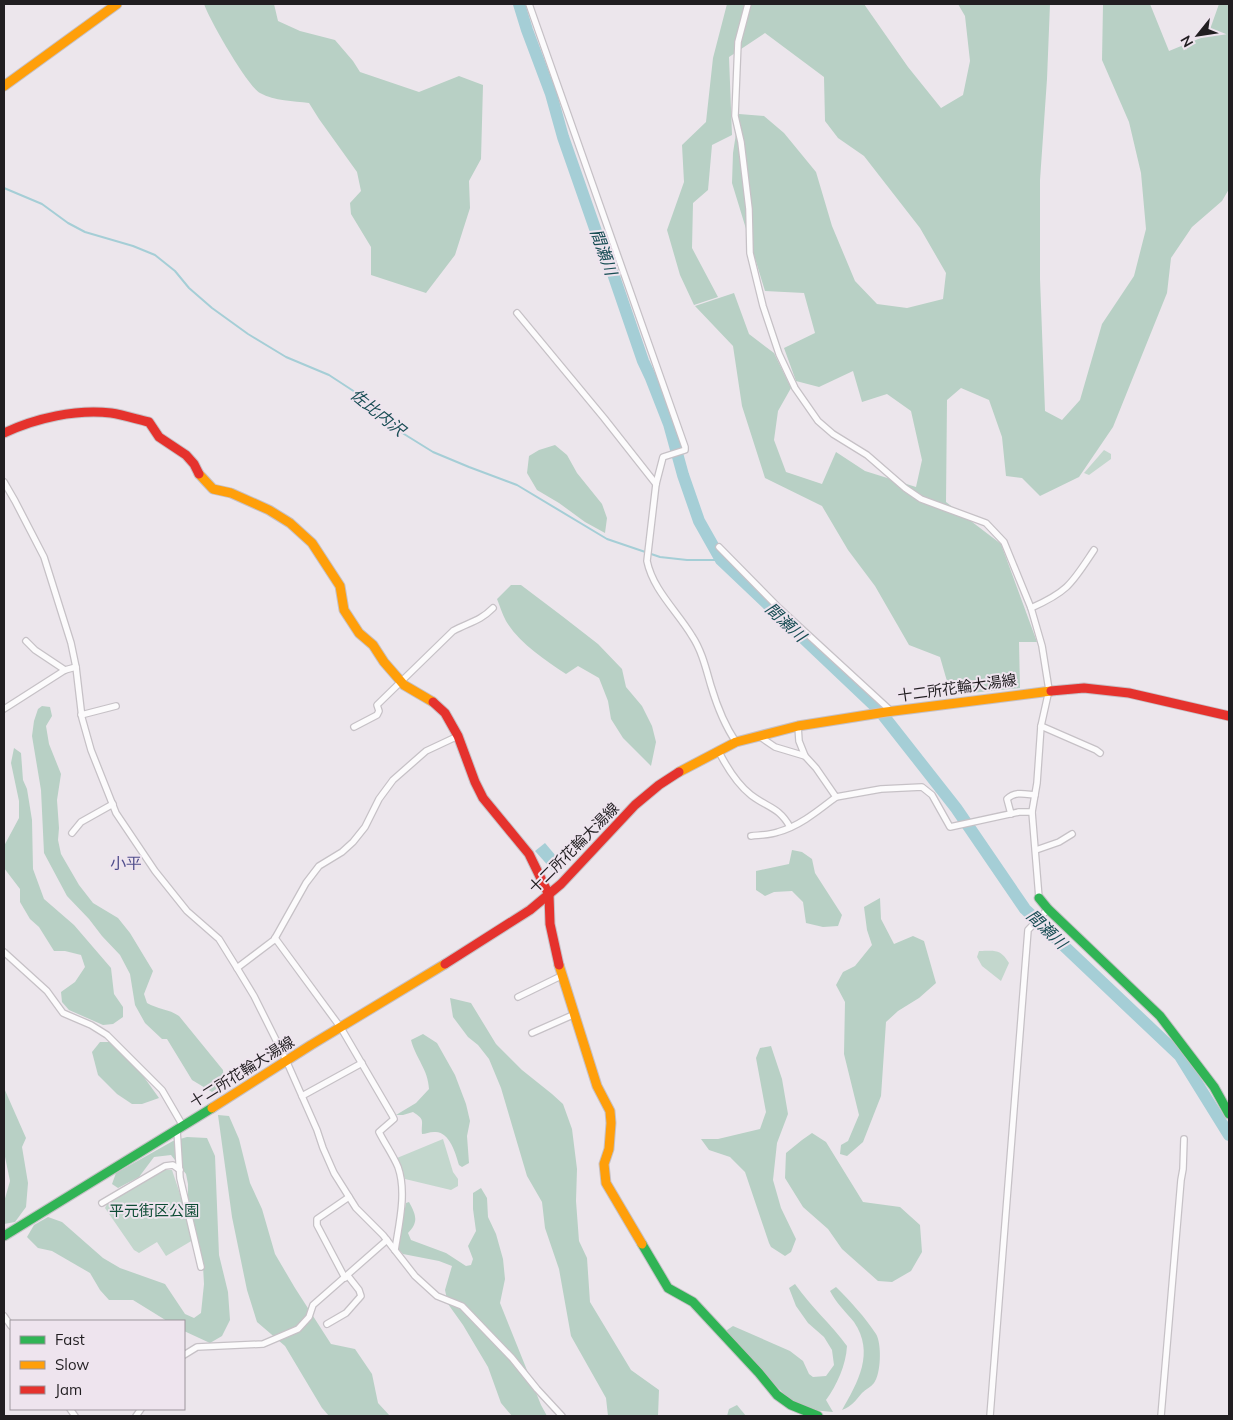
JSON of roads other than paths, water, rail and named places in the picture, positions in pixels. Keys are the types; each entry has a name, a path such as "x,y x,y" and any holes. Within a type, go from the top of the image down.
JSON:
{"street":[{"path":"4,86 117,4"},
{"path":"529,4 682,436 685,450 663,456 656,484 647,560 654,582 694,638 724,721 736,742"},
{"path":"748,4 738,42 735,116 741,142 749,209 750,253 768,322 779,354 795,388 823,425 833,434 868,455 905,488 921,499 986,524 1004,542 1031,608 1042,646 1049,690 1041,726 1032,812 1039,898 1046,911 1160,1016 1214,1087 1229,1114"},
{"path":"517,313 656,484"},
{"path":"4,433 13,428 65,415 110,413 149,422 159,437 194,464 201,478 213,489 231,493 269,510 290,523 312,543 340,586 344,610 359,633 373,645 384,662 404,685 430,700 445,713 458,736 483,798 528,854 549,895 550,924 561,976 597,1086 610,1110 609,1149 604,1164 606,1183 658,1273 668,1288 693,1302 759,1373 767,1387 776,1396 806,1413 818,1416"},
{"path":"4,482 44,558 76,667 82,715 91,750 116,813 155,871 187,911 219,939 237,968 254,996 286,1060 334,1173 356,1208 387,1240 415,1276 437,1296 462,1306 512,1358 562,1416"},
{"path":"719,547 779,608 889,711"},
{"path":"1031,608 1055,598 1068,587 1078,576 1094,550"},
{"path":"354,727 377,715 379,711 377,705 453,631 467,626 486,615 493,608"},
{"path":"26,641 35,650 64,670"},
{"path":"4,709 64,670 76,667"},
{"name":"十二所花輪大湯線","path":"4,1236 530,910 549,895 599,845 635,805 666,780 718,750 736,742 798,726 889,711 1049,690 1084,688 1129,693 1229,716"},
{"path":"82,715 116,706"},
{"path":"798,726 799,741 805,756 816,768 836,797"},
{"path":"1041,726 1096,750 1100,754"},
{"path":"237,968 275,938 306,883 319,866 342,852 353,842 365,827 379,799 393,780 426,751 458,736"},
{"path":"759,736 774,746 805,756"},
{"path":"718,750 737,779 751,795 785,816 790,827"},
{"path":"751,836 778,832 790,827 814,814 836,797 881,789 922,787 932,795 950,827 1010,814 1032,812"},
{"path":"1010,814 1007,799 1016,793 1035,795"},
{"path":"72,833 81,822 113,804"},
{"path":"1036,850 1059,842 1072,834"},
{"path":"990,1416 1028,930 1046,911"},
{"path":"275,938 340,1028 394,1119 380,1132 398,1168 402,1186 395,1250"},
{"path":"4,952 47,991 63,1013 91,1025 107,1035 162,1090 180,1128 180,1170 201,1267"},
{"path":"518,996 561,976"},
{"path":"532,1033 575,1014"},
{"path":"302,1096 362,1063"},
{"path":"1161,1416 1184,1139"},
{"path":"102,1203 165,1166 173,1165 180,1170"},
{"path":"327,1324 346,1313 361,1296 359,1290 347,1277 317,1225 317,1219 349,1197"},
{"path":"185,1354 197,1347 263,1344 298,1329 309,1317 313,1305 387,1240"}],"water":[{"path":"545,843 561,862 552,870 535,851"}],"waterway":[{"name":"間瀬川","path":"519,4 599,240 609,262 643,361 669,424 683,475 699,521 721,560 879,710 956,808 1025,909 1180,1056 1229,1135"},
{"name":"佐比内沢","path":"4,188 42,204 68,223 85,232 133,246 155,255 175,271 189,288 212,308 248,334 286,357 329,375 355,392 380,416 404,434 433,452 517,485 607,539 660,557 687,560 721,560"}],"district":[{"name":"小平","path":"126,863"}],"park label":[{"name":"平元街区公園","path":"154,1211"}]}
